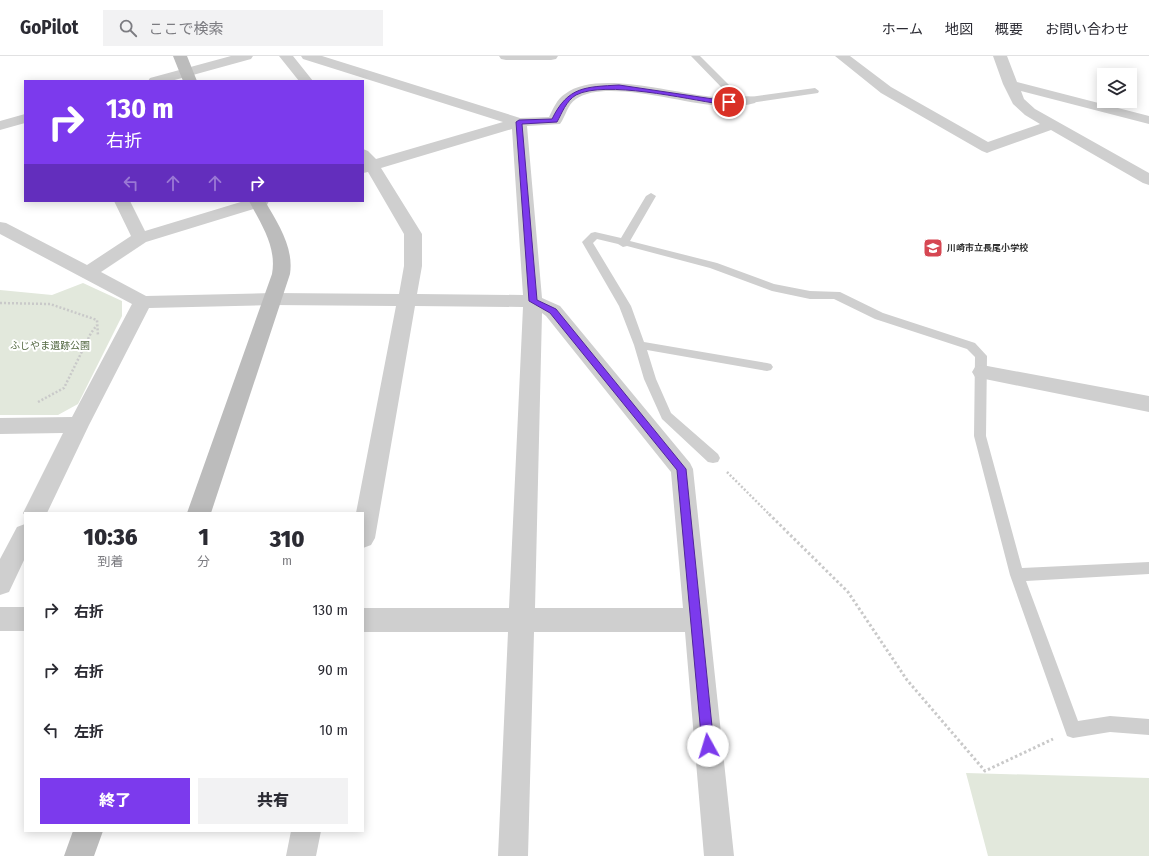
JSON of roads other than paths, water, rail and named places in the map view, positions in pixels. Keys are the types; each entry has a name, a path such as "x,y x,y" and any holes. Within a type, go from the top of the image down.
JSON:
{"street":[{"path":"180,56 188,77"},
{"path":"163,80 188,77 246,56"},
{"path":"286,56 305,80"},
{"path":"308,56 519,122"},
{"path":"506,56 551,56"},
{"path":"842,56 886,90 987,148 1052,125"},
{"path":"1000,56 1018,102 1030,112 1149,180"},
{"path":"1010,84 1149,120"},
{"path":"364,533 414,266 413,234 366,162 519,122 555,121 561,106 574,94 593,88 619,87 720,102 750,100"},
{"path":"0,126 24,118"},
{"path":"513,856 533,301 519,122"},
{"path":"122,202 140,238"},
{"path":"87,273 140,238 255,202"},
{"path":"199,512 273,299 282,268 282,253 275,233 259,202"},
{"path":"0,227 142,302 273,299 533,301 553,311 682,469 695,620 719,856"},
{"path":"35,512 78,425 117,353 142,302"},
{"path":"982,372 1149,404"},
{"path":"0,426 78,425"},
{"path":"0,584 24,536"},
{"path":"0,619 24,619"},
{"path":"364,620 695,620"},
{"path":"79,856 88,832"},
{"path":"301,856 306,832"}],"lane":[{"path":"695,56 727,88"},
{"path":"750,100 815,90"},
{"path":"623,244 651,196"},
{"path":"713,458 666,416 650,379 640,345 625,306 588,242 595,235 623,244 713,265 772,286 810,295 836,295 879,316 971,346 981,356 980,436 1017,575 1073,730 1110,724 1149,727"},
{"path":"640,345 767,367"},
{"path":"1017,575 1149,568"}],"place":[{"name":"川崎市立長尾小学校","path":"933,248"}],"park label":[{"name":"ふじやま遺跡公園","path":"50,346"}]}
